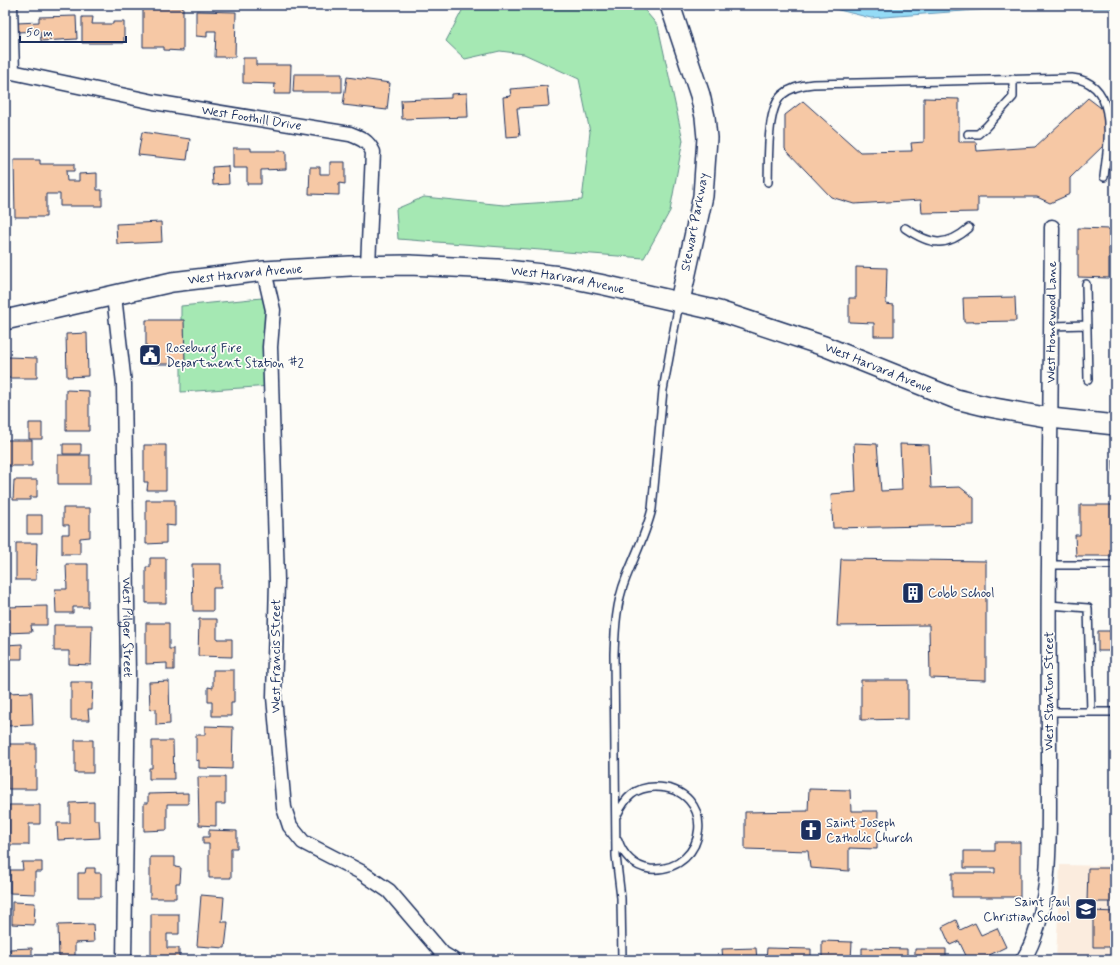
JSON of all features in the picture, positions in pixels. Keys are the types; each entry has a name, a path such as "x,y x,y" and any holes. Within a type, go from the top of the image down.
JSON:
{"main road":[{"name":"Stewart Parkway","path":"670,5 700,95 705,117 706,166 703,196 680,300"},
{"name":"West Harvard Avenue","path":"5,320 172,282 264,271 368,266 457,266 534,273 590,282 680,300 778,329 956,399 989,408 1052,418 1115,425"}],"street":[{"name":"West Foothill Drive","path":"10,5 12,72 154,102 350,134 362,138 370,144 373,152 368,266"},
{"name":"West Homewood Lane","path":"1052,227 1052,418"},
{"name":"West Francis Street","path":"264,271 273,310 270,347 277,581 274,697 284,808 290,826 303,842 361,872 389,891 443,954 453,960"},
{"name":"West Pilger Street","path":"114,296 124,384 128,675 124,960"},
{"name":"West Stanton Street","path":"1023,960 1032,946 1041,919 1049,837 1048,565 1052,418"}],"lane":[{"path":"968,134 978,134 1010,100 1014,91 1013,79"},
{"path":"768,182 773,114 776,103 782,95 791,89 813,84 1013,79 1084,79 1094,84 1101,92 1108,111 1108,143 1104,177"},
{"path":"905,228 920,238 941,242 958,237 969,228"},
{"path":"1086,284 1088,380"},
{"path":"622,960 621,898 616,836 615,624 619,600 626,578 646,530 652,509 663,390 680,300"},
{"path":"1052,326 1086,325"},
{"path":"1048,565 1115,565"},
{"path":"1049,605 1088,608 1091,712"},
{"path":"1049,712 1115,712"},
{"path":"616,817 622,804 635,791 654,787 672,789 688,798 698,813 699,822 699,832 691,852 674,865 666,868 645,868 630,860 616,836"}],"shaded area":[{"name":"Saint Paul Christian School","path":"1060,865 1115,866 1115,960 1056,960"}],"green space":[{"path":"465,5 614,5 642,7 658,26 683,140 670,211 644,258 398,239 396,209 424,197 504,205 582,200 590,132 579,79 524,54 500,51 465,59 446,41"},
{"path":"272,297 271,386 181,392 181,306"}],"water":[{"path":"819,5 1115,5 1115,8 1003,8 871,18"}],"building":[{"path":"143,7 183,7 183,51 164,50 164,47 143,47"},
{"path":"196,11 236,12 235,57 215,57 216,31 207,31 207,37 196,36"},
{"path":"76,16 77,39 41,41 40,31 17,32 17,23 39,22 39,17"},
{"path":"82,17 93,17 92,24 113,24 113,22 124,22 124,43 82,43"},
{"path":"243,58 256,58 256,65 291,65 290,94 274,94 275,84 243,83"},
{"path":"294,74 342,74 342,92 293,92"},
{"path":"347,77 390,83 387,110 343,105"},
{"path":"547,86 549,106 517,108 520,136 506,137 503,97 511,96 510,89"},
{"path":"467,93 468,117 402,119 401,100 451,98 451,94"},
{"path":"924,98 959,99 959,142 976,142 977,151 1035,147 1088,98 1105,111 1105,144 1070,178 1070,194 1050,203 1037,197 978,197 978,212 922,213 921,200 854,204 831,197 785,149 785,115 803,101 860,152 912,151 911,143 924,142"},
{"path":"142,132 190,139 187,160 138,155"},
{"path":"233,148 251,148 251,151 286,151 286,169 261,170 261,184 247,184 247,168 233,168"},
{"path":"14,160 40,160 40,164 74,164 74,171 66,171 67,181 79,181 79,174 97,173 97,190 102,190 102,206 60,206 60,194 46,194 46,217 15,217"},
{"path":"330,162 345,162 345,184 339,183 339,195 309,194 310,167 320,167 320,174 330,174"},
{"path":"228,166 229,184 213,185 212,167"},
{"path":"161,222 162,242 117,244 116,224"},
{"path":"1078,228 1109,229 1109,278 1078,277"},
{"path":"856,267 887,268 886,304 894,305 894,336 874,336 874,323 849,322 849,298 856,298"},
{"path":"1015,297 1016,321 964,322 963,298"},
{"path":"146,320 184,320 185,364 146,364"},
{"path":"87,333 88,376 67,377 66,334"},
{"path":"7,357 37,358 37,378 5,378"},
{"path":"66,390 89,391 89,431 66,431"},
{"path":"29,423 42,423 42,439 29,439"},
{"path":"6,440 32,440 32,466 6,466"},
{"path":"854,443 877,444 881,491 902,490 900,444 929,445 931,488 960,487 974,498 974,525 833,528 831,494 856,492"},
{"path":"63,444 81,444 81,454 63,454"},
{"path":"144,445 166,445 166,490 147,490 148,482 144,482"},
{"path":"58,455 90,455 90,484 58,484"},
{"path":"1113,460 1115,460 1115,556 1076,556 1075,535 1080,535 1080,505 1114,505"},
{"path":"14,480 37,480 37,497 30,497 30,500 13,500"},
{"path":"146,500 175,500 175,526 166,525 166,543 146,544"},
{"path":"63,508 90,508 90,537 80,538 80,554 62,554 62,534 69,534 69,525 63,525"},
{"path":"27,515 42,515 42,534 27,534"},
{"path":"16,543 37,543 36,580 16,580"},
{"path":"150,558 166,558 166,603 146,603 146,567 150,567"},
{"name":"Cobb School","path":"841,559 986,561 986,680 930,678 929,625 837,626"},
{"path":"66,564 88,564 88,607 73,607 73,613 56,613 55,589 67,589"},
{"path":"192,564 221,564 221,588 213,588 213,611 193,611"},
{"path":"47,606 47,625 31,625 32,632 6,633 5,607"},
{"path":"199,619 217,619 217,639 232,639 232,657 198,656"},
{"path":"146,623 169,623 169,649 174,649 174,670 167,670 167,663 146,664"},
{"path":"54,625 92,625 91,665 69,664 69,651 54,651"},
{"path":"1098,631 1115,631 1115,651 1098,651"},
{"path":"22,644 22,659 5,659 5,645"},
{"path":"213,670 234,670 234,703 231,703 231,716 212,716 212,702 208,702 208,687 213,688"},
{"path":"861,680 908,680 908,719 861,720"},
{"path":"169,681 170,724 156,725 156,709 150,710 149,682"},
{"path":"71,682 93,682 92,709 88,709 89,720 71,720"},
{"path":"32,692 33,725 8,726 8,709 5,709 7,693"},
{"path":"205,726 233,727 232,769 199,768 199,760 196,761 196,735 205,735"},
{"path":"75,740 93,740 93,773 75,773"},
{"path":"152,741 173,741 174,779 149,779 149,768 152,768"},
{"path":"8,744 36,744 36,789 8,789"},
{"path":"198,777 225,777 225,804 216,804 216,826 199,825"},
{"name":"Saint Joseph Catholic Church","path":"809,789 850,790 851,811 878,811 877,849 849,848 849,871 810,868 808,851 745,849 745,812 808,811"},
{"path":"188,793 188,804 167,804 167,830 144,831 144,803 148,803 148,794"},
{"path":"94,802 94,820 99,820 100,838 58,840 57,823 70,823 70,803"},
{"path":"9,805 40,805 40,824 29,824 29,845 9,845"},
{"path":"209,830 237,831 237,848 231,848 231,878 209,878 209,844 203,844 203,837 209,837"},
{"path":"995,842 1020,842 1020,897 952,897 952,873 995,873 995,868 964,868 964,851 995,851"},
{"path":"150,857 175,857 175,867 181,868 180,883 176,883 176,898 150,898"},
{"path":"22,862 42,862 42,872 35,872 35,894 10,893 10,870 23,870"},
{"path":"86,868 95,868 95,873 101,873 101,897 78,897 78,873 85,873"},
{"path":"1088,868 1115,868 1115,902 1087,902"},
{"path":"201,895 224,897 222,922 228,922 225,948 197,946"},
{"path":"12,902 35,903 34,925 12,924"},
{"path":"1093,911 1115,912 1115,947 1093,947"},
{"path":"151,914 179,914 179,934 167,934 167,948 179,948 179,960 151,960"},
{"path":"956,920 960,930 975,923 981,935 997,928 1006,947 979,960 968,960 959,941 950,945 942,927"},
{"path":"93,924 94,942 75,943 75,958 59,959 58,925"},
{"path":"822,941 852,942 851,960 822,960"},
{"path":"32,948 32,960 11,960 10,949"},
{"path":"756,948 757,960 723,960 722,949"},
{"path":"767,948 811,949 811,960 766,960"},
{"path":"862,948 907,949 907,960 862,960"},
{"path":"915,949 946,949 946,960 915,960"}],"place":[{"name":"Roseburg Fire Department Station #2","path":"150,355"},
{"name":"Cobb School","path":"913,593"},
{"name":"Saint Joseph Catholic Church","path":"811,830"},
{"name":"Saint Paul Christian School","path":"1086,909"}]}
